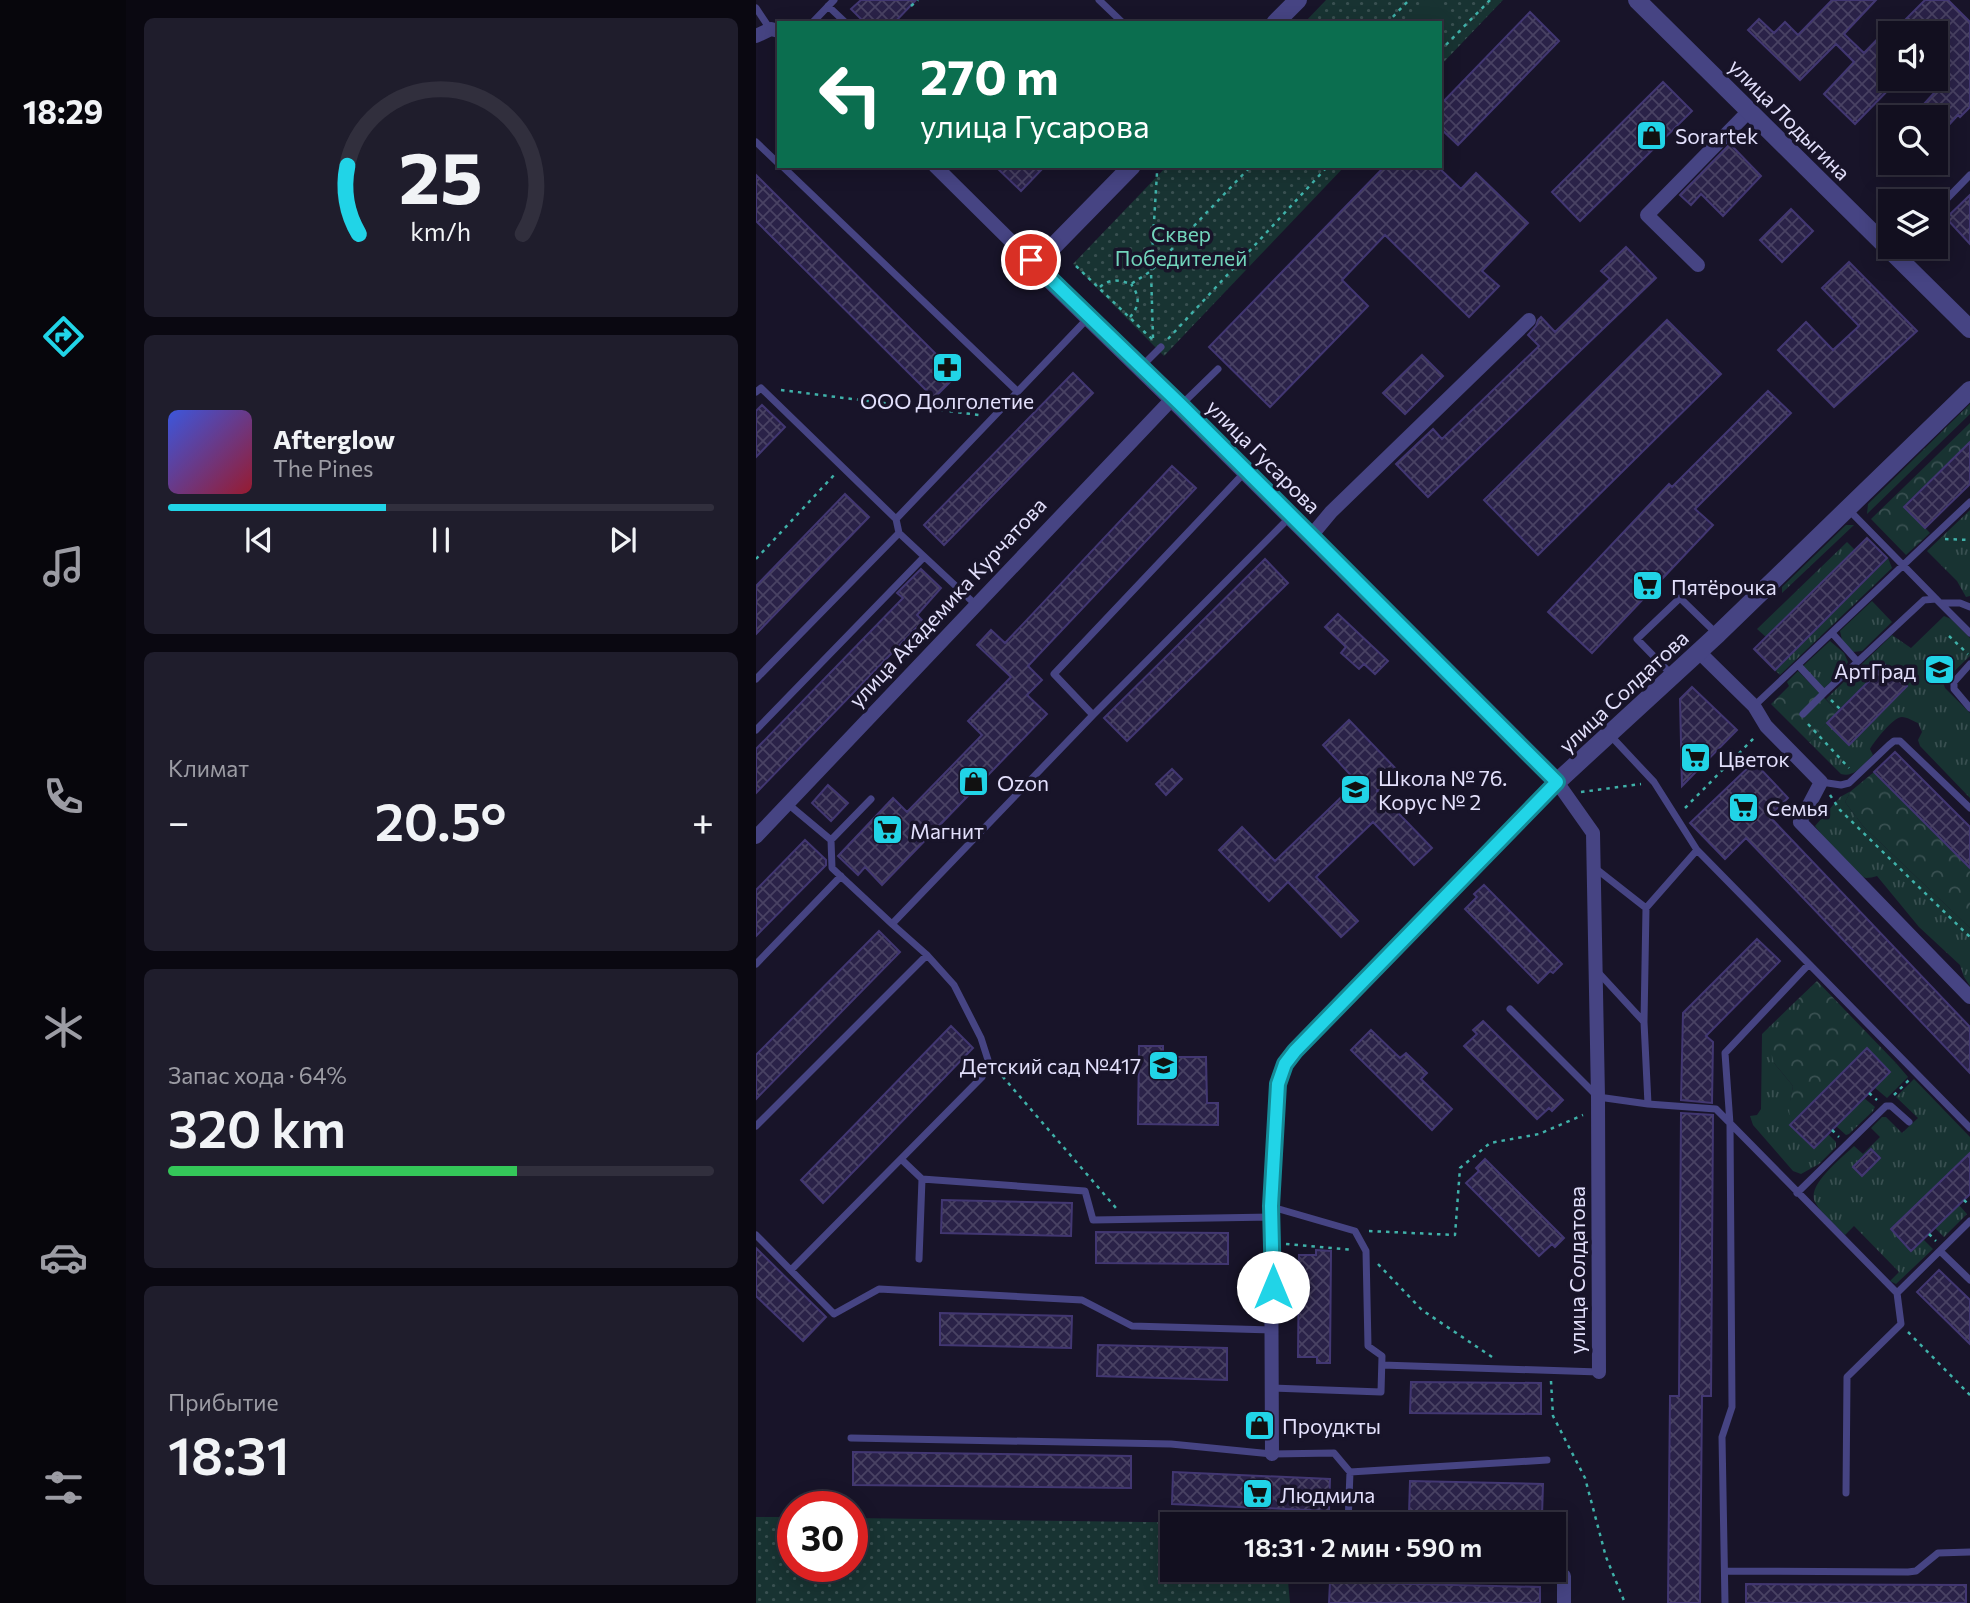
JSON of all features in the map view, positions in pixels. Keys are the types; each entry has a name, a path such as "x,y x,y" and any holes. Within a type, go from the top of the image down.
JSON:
{"street":[{"path":"1277,21 1298,0"},
{"name":"улица Лодыгина","path":"1637,0 1878,233"},
{"path":"756,36 775,30"},
{"path":"1698,265 1647,215 1749,111"},
{"name":"улица Гусарова","path":"937,168 1177,402 1557,782"},
{"path":"1035,265 1130,168"},
{"name":"улица Лодыгина","path":"1904,259 1970,329"},
{"path":"1311,536 1331,512 1529,320"},
{"name":"улица Солдатова","path":"1600,1372 1593,833 1557,782 1718,634 1970,390"},
{"name":"улица Академика Курчатова","path":"757,834 975,604 1177,402"},
{"path":"1699,652 1754,706 1766,726 1821,782 1800,822 1970,998"},
{"path":"1272,1454 1272,1212 1278,1084 1285,1064 1557,782"},
{"path":"1564,1582 1564,1603"}],"lane":[{"path":"1100,0 1121,21"},
{"path":"814,21 831,3 844,21"},
{"path":"756,8 775,30"},
{"path":"756,142 777,162"},
{"path":"783,168 1017,391"},
{"path":"1948,198 1970,175"},
{"path":"896,519 1089,317"},
{"path":"1141,368 1161,347"},
{"path":"1177,402 1218,369"},
{"path":"758,390 896,519 899,533 975,604"},
{"path":"1093,715 1054,674 1246,471"},
{"path":"1754,706 1970,502"},
{"path":"1847,509 1970,633"},
{"path":"892,924 1093,715 1291,516"},
{"path":"756,679 899,533"},
{"path":"756,730 924,557"},
{"path":"1673,676 1637,639 1670,607 1680,598 1718,634"},
{"path":"1803,715 1924,600 1960,603 1970,607"},
{"path":"1832,633 1857,661"},
{"path":"1970,664 1954,682 1954,689 1970,708"},
{"path":"1798,665 1824,693"},
{"path":"1609,734 1654,782 1697,850 1970,1128"},
{"path":"1821,782 1849,783 1894,741 1900,741 1970,808"},
{"path":"791,1270 982,1077 988,1060 981,1038 954,985 927,955 832,868 831,841 871,799"},
{"path":"788,804 831,841"},
{"path":"1648,1104 1644,1021 1646,908 1697,850"},
{"path":"1593,866 1646,908"},
{"path":"756,964 841,876"},
{"path":"756,1126 927,955"},
{"path":"1725,1603 1722,1437 1732,1407 1730,1124 1725,1053 1809,964"},
{"path":"1594,968 1644,1021"},
{"path":"1510,1009 1598,1103 1716,1109 1896,1293 1901,1324 1847,1377 1846,1493"},
{"path":"1797,1192 1882,1109 1891,1106 1909,1122"},
{"path":"901,1159 922,1180 1085,1191 1093,1220 1272,1212 1355,1231 1366,1251 1368,1346 1382,1356 1381,1392 1272,1388"},
{"path":"919,1259 922,1180"},
{"path":"1896,1293 1970,1221"},
{"path":"756,1235 834,1314 879,1289 1082,1300 1132,1326 1273,1330"},
{"path":"1940,1251 1970,1280"},
{"path":"1382,1365 1600,1372"},
{"path":"851,1438 1171,1444 1272,1454 1334,1453 1350,1472 1348,1512"},
{"path":"1350,1472 1547,1460"},
{"path":"1724,1571 1916,1572 1938,1553 1970,1552"}],"path":[{"path":"911,6 918,0"},
{"path":"1389,21 1409,0"},
{"path":"1442,49 1490,0"},
{"path":"1131,285 1151,271 1249,168"},
{"path":"1076,265 1161,347 1326,168"},
{"path":"1153,340 1151,271 1157,173"},
{"path":"1100,287 1107,281 1119,280 1131,285 1137,292 1138,306 1130,317"},
{"path":"758,390 993,417"},
{"path":"756,559 842,466"},
{"path":"1932,538 1970,540"},
{"path":"1949,636 1970,657"},
{"path":"1803,715 1812,730 1858,776"},
{"path":"1676,817 1766,726"},
{"path":"1575,793 1654,782"},
{"path":"1821,782 1840,810 1970,937"},
{"path":"988,1060 1126,1220"},
{"path":"1891,1106 1894,1095 1916,1073"},
{"path":"1355,1231 1455,1235 1460,1168 1490,1143 1539,1134 1598,1103"},
{"path":"1964,1200 1970,1206"},
{"path":"1273,1243 1366,1251 1422,1310 1512,1370"},
{"path":"1901,1324 1970,1395"},
{"path":"1551,1371 1553,1416 1585,1478 1606,1557 1625,1603"}],"green space":[{"path":"1326,0 1503,0 1442,64 1442,21 1306,21"},
{"path":"1425,0 1432,0 1452,20 1442,30 1442,21 1405,21"},
{"name":"Сквер Победителей","path":"1165,168 1343,168 1164,356 1073,264"},
{"path":"1970,404 1970,414 1867,514 1868,504"},
{"path":"1970,423 1970,442 1904,506 1930,533 1906,555 1871,519"},
{"path":"1970,510 1970,596 1966,597 1957,581 1927,551"},
{"path":"1846,525 1854,525 1782,593 1782,587"},
{"path":"1847,542 1855,550 1766,637 1757,629"},
{"path":"1888,558 1892,568 1780,675 1775,670"},
{"path":"1872,601 1892,622 1862,651 1853,652 1842,640 1840,631"},
{"path":"1944,616 1951,619 1970,638 1970,656 1943,682 1945,688 1970,713 1970,798 1920,746 1918,740 1922,732 1918,723 1904,717 1898,718 1884,730 1870,749 1873,755 1858,769 1850,774 1841,774 1809,742 1827,723 1849,745 1838,712 1826,699 1892,635 1911,648"},
{"path":"1830,641 1844,653 1848,662 1843,671 1823,689 1802,667"},
{"path":"1798,671 1838,712 1809,742 1771,704 1789,686 1787,682"},
{"path":"1874,772 1970,868 1970,928 1863,826 1845,802 1851,791"},
{"path":"1851,791 1845,802 1863,826 1970,928 1970,986 1960,965 1919,927 1877,876 1866,878 1853,870 1838,856 1815,826 1840,797"},
{"path":"1817,981 1896,1063 1890,1072 1867,1049 1790,1125 1789,1106 1793,1086 1774,1063 1769,1045 1802,1011 1798,999"},
{"path":"1798,999 1803,1011 1774,1063 1793,1086 1790,1125 1813,1148 1828,1134 1836,1142 1836,1147 1819,1164 1801,1174 1793,1171 1753,1125 1750,1116 1757,1115 1761,1109 1762,1034"},
{"path":"1896,1063 1908,1077 1887,1098 1874,1087"},
{"path":"1914,1079 1970,1137 1970,1194 1959,1205 1967,1214 1944,1237 1935,1228 1923,1239 1933,1249 1896,1284 1890,1281 1899,1272 1854,1226 1845,1235 1821,1211 1814,1195 1820,1180 1854,1146 1863,1154 1880,1137 1871,1128 1882,1117 1886,1117 1902,1133 1918,1118 1896,1097"},
{"path":"1864,1098 1875,1107 1846,1135 1836,1126"},
{"path":"756,1517 777,1517 777,1582 868,1582 868,1518 1160,1522 1160,1582 1288,1582 1290,1603 756,1603"}],"building":[{"path":"861,0 916,0 896,21 863,21 851,9"},
{"path":"1832,0 1876,0 1844,34 1864,53 1878,38 1878,91 1887,91 1855,124 1824,94 1854,62 1836,44 1800,80 1748,30 1759,19 1774,33 1785,22 1798,35"},
{"path":"1925,0 1948,0 1970,22 1970,107 1948,126 1948,105 1923,105 1934,91 1948,91 1948,21 1904,21"},
{"path":"1530,12 1559,41 1458,145 1442,130 1442,103"},
{"path":"1663,82 1692,111 1580,221 1552,192"},
{"path":"1730,144 1761,176 1723,216 1701,194 1691,205 1680,195"},
{"path":"997,168 1043,168 1021,191"},
{"path":"1383,168 1439,168 1461,189 1476,173 1528,223 1482,271 1499,286 1469,317 1385,235 1342,280 1368,306 1270,407 1209,347"},
{"path":"756,175 957,375 934,398 756,221"},
{"path":"1970,195 1970,244 1948,220 1948,216"},
{"path":"1791,209 1813,231 1782,262 1760,240"},
{"path":"1626,247 1656,278 1428,497 1396,464 1433,429 1442,439 1539,346 1528,335 1538,320 1541,317 1555,332 1610,279 1601,271"},
{"path":"1849,262 1917,331 1834,407 1778,350 1806,322 1833,350 1859,326 1822,288"},
{"path":"1667,320 1721,374 1538,555 1484,500"},
{"path":"1422,355 1443,376 1405,414 1383,393"},
{"path":"1073,373 1093,393 944,545 924,525"},
{"path":"1768,391 1791,413 1695,509 1713,525 1592,653 1548,612 1669,484 1672,487"},
{"path":"762,405 785,427 756,457 756,411"},
{"path":"1970,442 1970,484 1925,528 1904,507"},
{"path":"1172,466 1196,488 1028,666 1042,680 1027,695 1047,714 882,885 865,867 858,875 838,856 893,798 907,812 982,735 968,721 1011,677 977,645 991,630 1005,643"},
{"path":"845,494 869,517 756,634 756,586"},
{"path":"1867,538 1887,558 1775,670 1754,649"},
{"path":"1265,559 1288,583 1127,741 1104,718"},
{"path":"921,569 941,588 917,615 923,621 756,793 756,749 903,598 897,593"},
{"path":"1338,614 1388,661 1375,674 1364,664 1359,669 1341,653 1346,647 1325,627"},
{"path":"1885,665 1907,686 1849,745 1827,723"},
{"name":"Цветок","path":"1692,687 1737,730 1682,786 1680,699"},
{"path":"1349,720 1398,771 1377,791 1432,848 1414,865 1373,822 1316,877 1358,921 1341,937 1288,882 1269,901 1219,850 1242,827 1275,861 1357,782 1323,745"},
{"path":"1895,752 1970,827 1970,868 1874,772"},
{"path":"1754,762 1788,798 1769,816 1970,1027 1970,1073 1746,838 1725,859 1690,823"},
{"path":"1172,769 1182,779 1166,795 1156,784"},
{"path":"828,785 848,803 831,821 812,803"},
{"path":"805,840 826,860 826,865 756,936 756,890"},
{"path":"1484,885 1562,964 1538,983 1465,909 1477,897 1474,894"},
{"path":"879,931 900,952 756,1099 756,1055"},
{"path":"1757,939 1780,961 1706,1036 1713,1042 1712,1103 1681,1100 1683,1013"},
{"path":"1483,1021 1563,1100 1552,1111 1549,1108 1537,1119 1464,1046 1477,1034 1473,1030"},
{"path":"951,1026 973,1048 823,1203 801,1180"},
{"path":"1371,1030 1400,1058 1406,1053 1427,1073 1421,1079 1452,1109 1432,1130 1351,1050"},
{"path":"1139,1046 1163,1046 1163,1057 1206,1057 1207,1103 1218,1103 1218,1125 1138,1124"},
{"path":"1867,1048 1890,1072 1814,1148 1790,1125"},
{"path":"1681,1113 1713,1115 1711,1396 1702,1396 1700,1603 1668,1603 1670,1396 1679,1396"},
{"path":"1871,1149 1880,1158 1862,1176 1853,1167"},
{"path":"1970,1153 1970,1194 1911,1251 1891,1229"},
{"path":"1485,1159 1564,1238 1555,1247 1552,1244 1539,1256 1466,1183 1479,1171 1476,1168"},
{"path":"942,1200 1072,1203 1071,1236 941,1233"},
{"path":"1096,1232 1228,1233 1228,1264 1096,1263"},
{"path":"756,1248 826,1317 803,1341 756,1296"},
{"path":"1316,1250 1331,1251 1330,1363 1317,1363 1317,1357 1298,1357 1299,1255 1316,1255"},
{"path":"1939,1270 1970,1300 1970,1344 1917,1292"},
{"path":"940,1313 1072,1316 1071,1348 940,1345"},
{"path":"1098,1345 1227,1348 1227,1380 1097,1376"},
{"path":"1411,1382 1541,1383 1541,1414 1410,1413"},
{"path":"853,1452 1131,1456 1131,1488 853,1485"},
{"path":"1173,1472 1330,1479 1329,1511 1172,1504"},
{"path":"1410,1481 1543,1484 1542,1512 1409,1512"},
{"path":"1330,1582 1540,1587 1540,1603 1329,1603"},
{"path":"1746,1584 1966,1585 1966,1603 1746,1603"}],"place":[{"name":"Sorartek","path":"1652,135"},
{"name":"ООО Долголетие","path":"947,368"},
{"name":"Пятёрочка","path":"1648,586"},
{"name":"АртГрад","path":"1939,670"},
{"name":"Цветок","path":"1695,758"},
{"name":"Ozon","path":"974,782"},
{"name":"Школа № 76. Корус № 2","path":"1355,789"},
{"name":"Семья","path":"1743,807"},
{"name":"Магнит","path":"887,830"},
{"name":"Детский сад №417","path":"1164,1065"},
{"name":"Проудкты","path":"1259,1425"},
{"name":"Людмила","path":"1257,1494"}],"route":[{"path":"1031,260 1181,405 1557,782 1285,1064 1278,1084 1271,1206 1273,1287"}]}
